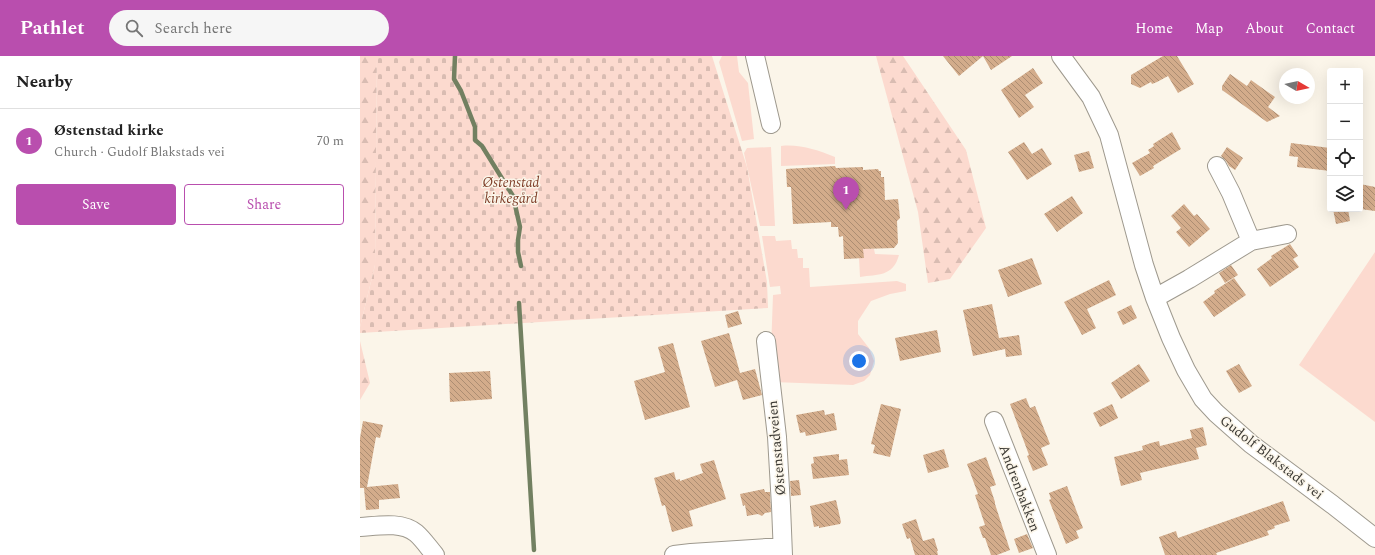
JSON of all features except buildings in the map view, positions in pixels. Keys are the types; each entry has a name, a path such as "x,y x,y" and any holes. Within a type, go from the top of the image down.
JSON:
{"street":[{"path":"755,56 771,124"},
{"name":"Gudolf Blakstads vei","path":"1061,56 1091,97 1109,135 1144,265 1155,298 1186,370 1203,399 1216,413 1251,444 1375,538"},
{"path":"1217,166 1231,193 1251,240"},
{"path":"1155,298 1189,279 1251,240 1287,234"},
{"name":"Østenstadveien","path":"766,341 777,437 782,551"},
{"name":"Andrenbakken","path":"994,421 1047,555"},
{"path":"360,527 391,525 405,528 416,533 434,555"},
{"path":"674,555 699,552 782,551"}],"green space":[{"path":"360,56 377,56 375,265 360,327"},
{"name":"Østenstad kirkegård","path":"377,56 712,56 747,167 767,282 768,308 360,333 360,327 375,265"},
{"path":"722,56 737,56 739,72 748,83 754,139 742,141 719,62"},
{"path":"876,56 903,56 966,150 986,228 950,279 928,283 918,212"},
{"path":"781,146 802,147 822,152 835,157 835,164 781,166"},
{"path":"771,147 775,226 760,226 744,153 747,148"},
{"path":"762,236 775,236 776,241 791,240 792,249 797,249 798,258 803,258 803,268 809,268 810,287 897,281 906,284 906,291 890,294 871,301 858,321 858,334 869,348 874,361 870,375 864,381 853,385 773,382 771,350 773,295 781,294 780,286 770,287"},
{"path":"863,249 874,249 875,254 899,255 893,267 889,271 879,275 860,277 859,258 863,258"},
{"path":"1375,252 1375,422 1299,365"},
{"path":"360,341 370,383 360,400"}],"waterway":[{"path":"455,56 454,79 461,91 475,127 475,140 482,146 513,196 520,227 518,252 521,266"},
{"path":"519,303 534,550"}],"place":[{"name":"Østenstad kirke","path":"846,210"}]}
